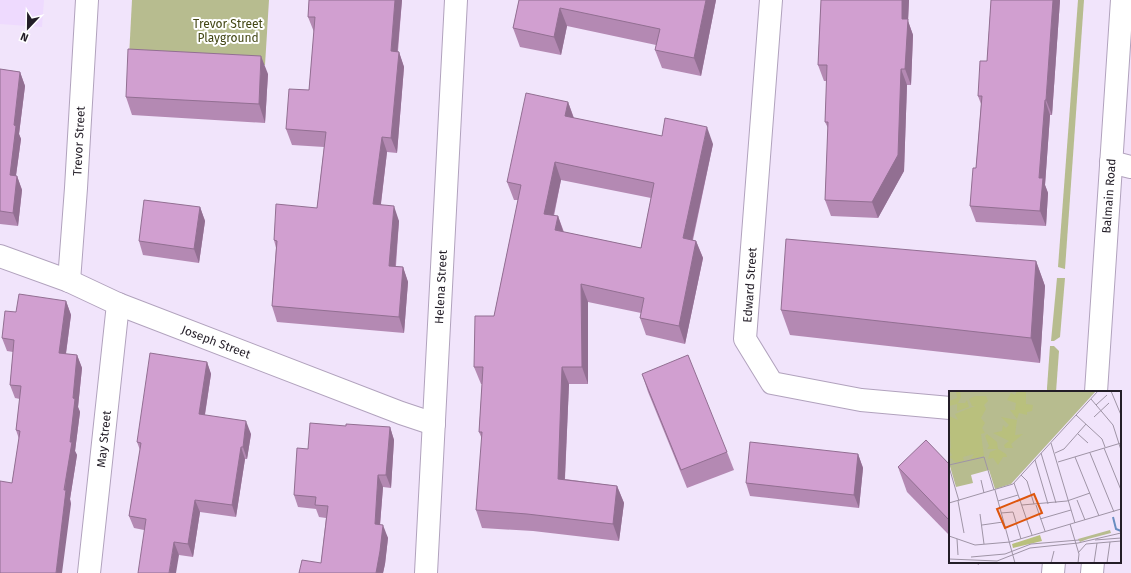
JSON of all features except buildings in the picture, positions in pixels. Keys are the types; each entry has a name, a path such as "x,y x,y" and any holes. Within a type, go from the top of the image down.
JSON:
{"street":[{"name":"Trevor Street","path":"69,281 87,0"},
{"name":"Helena Street","path":"426,573 456,0"},
{"name":"Edward Street","path":"772,0 746,339 772,383 861,400 949,408"},
{"name":"Balmain Road","path":"1096,391 1121,165 1122,0"},
{"name":"Joseph Street","path":"0,256 69,281 118,304 401,413 434,424"},
{"name":"May Street","path":"89,573 118,304"},
{"path":"1053,573 1054,563"},
{"path":"1092,573 1093,563"}],"shaded area":[{"path":"0,0 44,0 42,27 0,24"}],"green space":[{"name":"Trevor Street Playground","path":"132,0 269,0 265,65 129,57"},
{"path":"1078,0 1084,0 1065,269 1058,267"},
{"path":"1057,278 1065,278 1060,337 1054,341 1051,341"},
{"path":"1050,346 1054,346 1059,351 1056,391 1047,391"}]}
